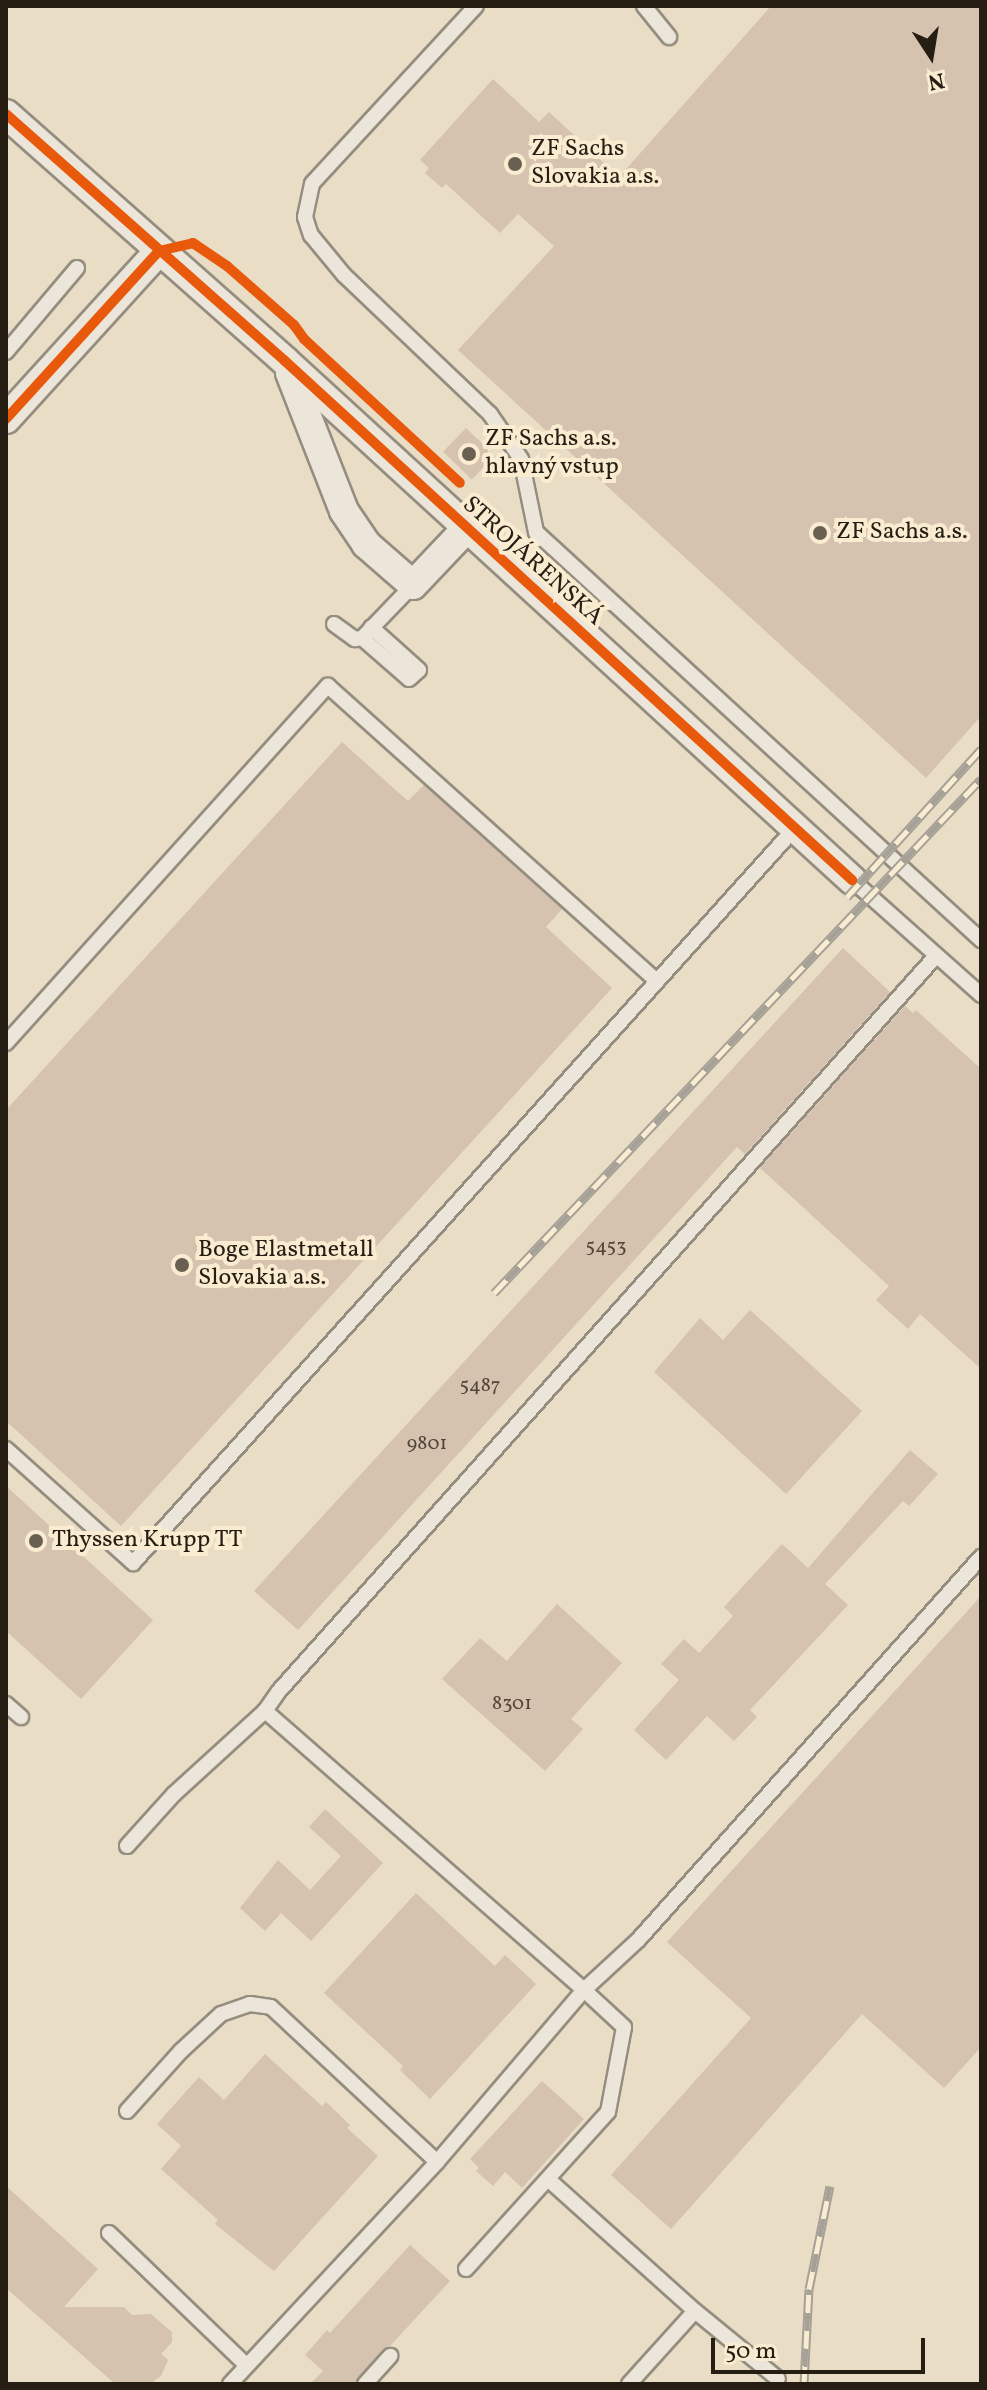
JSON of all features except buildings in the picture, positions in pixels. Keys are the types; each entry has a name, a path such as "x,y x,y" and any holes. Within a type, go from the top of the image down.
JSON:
{"street":[{"name":"STROJÁRENSKÁ","path":"6,114 285,361 465,530 852,880"},
{"path":"6,419 159,251"},
{"path":"285,361 353,528 366,544 413,585 465,530"}],"lane":[{"path":"476,6 312,184 305,217 311,235 344,275 490,414 521,459 536,532 981,940"},
{"path":"644,6 669,37"},
{"path":"6,352 77,268"},
{"path":"334,624 355,639 367,632 413,585"},
{"path":"6,1043 328,686 657,981"},
{"path":"6,1449 133,1563 795,828"},
{"path":"852,880 981,995"},
{"path":"127,1846 174,1794 265,1711 290,1679 936,956"},
{"path":"230,2384 437,2162 584,1990 639,1939 981,1557"},
{"path":"6,1704 21,1717"},
{"path":"265,1711 624,2027 608,2112 466,2269"},
{"path":"127,2111 181,2051 221,2014 250,2004 271,2007 437,2162"},
{"path":"549,2180 695,2311 780,2382"},
{"path":"109,2233 246,2365"},
{"path":"629,2384 695,2311"},
{"path":"365,2384 390,2356"}],"railway":[{"path":"847,897 981,749"},
{"path":"494,1293 981,779"},
{"path":"804,2384 809,2289 830,2186"}],"cycle path":[{"path":"6,114 285,361 852,880"},
{"path":"6,419 159,251 193,243 227,266 294,325 304,339 460,483"}],"place":[{"name":"ZF Sachs Slovakia a.s.","path":"515,164"},
{"name":"ZF Sachs a.s. hlavný vstup","path":"469,454"},
{"name":"ZF Sachs a.s.","path":"820,533"},
{"name":"Boge Elastmetall Slovakia a.s.","path":"182,1265"},
{"name":"Thyssen Krupp TT","path":"36,1541"}]}
